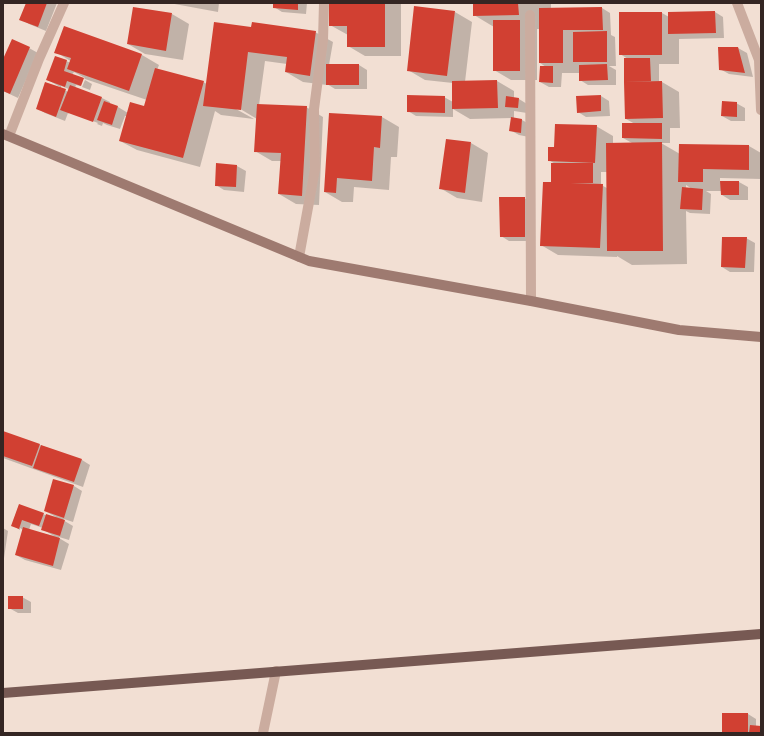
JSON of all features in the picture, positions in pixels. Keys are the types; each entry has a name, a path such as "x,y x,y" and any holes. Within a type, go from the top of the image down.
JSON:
{"main road":[{"path":"3,693 761,634"}],"street":[{"path":"64,3 6,135 309,261 531,301 679,330 761,337"},
{"path":"299,257 315,169 314,109 323,40 324,3"},
{"path":"736,3 759,60 761,110"},
{"path":"530,15 531,301"},
{"path":"264,733 276,671"}],"building":[{"path":"26,3 47,3 38,27 19,20"},
{"path":"273,3 298,3 298,10 273,8"},
{"path":"329,3 385,3 385,47 347,47 347,26 329,26"},
{"path":"473,3 518,3 519,15 473,16"},
{"path":"414,6 455,11 447,76 407,71"},
{"path":"133,7 172,13 166,51 127,44"},
{"path":"602,7 603,30 563,30 563,63 539,63 539,8"},
{"path":"715,11 716,33 668,34 668,12"},
{"path":"619,12 662,12 662,55 619,55"},
{"path":"493,20 520,20 520,71 493,71"},
{"path":"214,22 251,27 252,22 316,31 310,76 285,72 287,57 248,52 241,110 203,106"},
{"path":"64,26 142,54 129,91 67,69 71,58 54,53"},
{"path":"607,31 607,62 573,62 573,32"},
{"path":"12,39 30,47 10,94 3,91 3,59"},
{"path":"718,47 738,47 745,73 719,70"},
{"path":"55,56 67,60 64,71 84,78 81,86 67,81 65,87 46,80"},
{"path":"624,58 650,58 651,81 624,82"},
{"path":"326,64 359,64 359,85 326,85"},
{"path":"607,64 608,80 579,81 579,65"},
{"path":"540,66 553,66 553,83 539,82"},
{"path":"155,68 204,81 183,158 119,141 130,102 144,106"},
{"path":"497,80 498,108 452,109 452,81"},
{"path":"662,81 663,118 625,119 624,82"},
{"path":"45,82 66,89 56,117 36,109"},
{"path":"70,85 102,97 93,122 60,110"},
{"path":"407,95 445,96 445,113 407,112"},
{"path":"601,95 601,111 577,113 576,96"},
{"path":"506,96 519,98 518,108 505,107"},
{"path":"104,101 118,106 112,125 97,120"},
{"path":"722,101 737,102 737,117 721,116"},
{"path":"257,104 307,106 302,196 278,194 281,153 254,152"},
{"path":"329,113 382,116 380,148 374,147 372,181 337,178 336,193 324,192"},
{"path":"511,117 522,119 521,133 509,131"},
{"path":"622,123 662,123 662,139 622,138"},
{"path":"555,124 597,125 595,163 548,161 548,147 554,147"},
{"path":"446,139 471,142 465,193 439,189"},
{"path":"662,142 663,251 607,251 606,143"},
{"path":"679,144 749,145 749,170 703,169 703,182 678,182"},
{"path":"216,163 237,165 236,187 215,186"},
{"path":"551,163 593,163 593,183 571,183 603,184 600,248 540,246 543,182 551,182"},
{"path":"720,181 739,181 739,195 721,195"},
{"path":"682,187 703,189 702,210 680,209"},
{"path":"499,197 525,197 525,237 500,237"},
{"path":"722,237 747,237 745,268 721,267"},
{"path":"3,431 40,444 32,466 3,456"},
{"path":"41,445 82,459 74,482 33,468"},
{"path":"53,479 74,485 64,518 44,511"},
{"path":"19,504 44,513 39,526 22,520 19,529 11,526"},
{"path":"46,514 65,520 60,536 41,530"},
{"path":"23,527 60,538 53,566 15,555"},
{"path":"8,596 23,596 23,609 8,609"},
{"path":"722,713 748,713 748,733 722,733"},
{"path":"750,725 761,726 761,733 749,733"}]}
